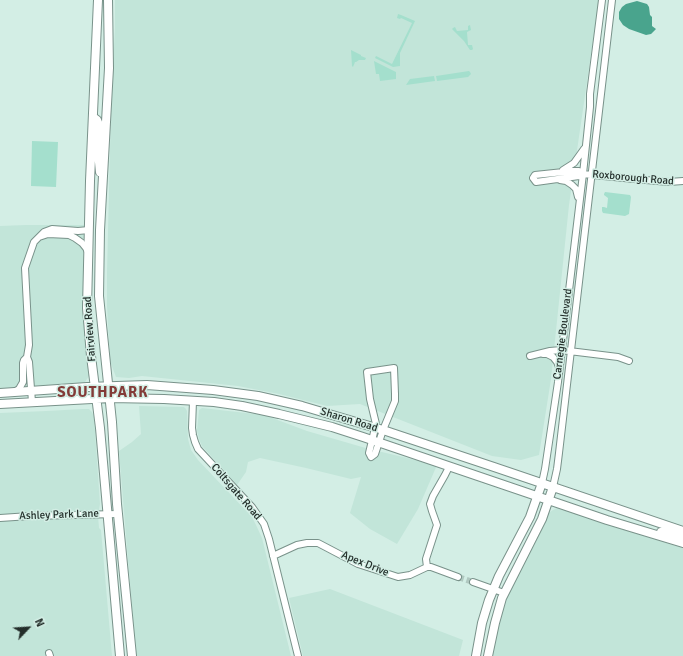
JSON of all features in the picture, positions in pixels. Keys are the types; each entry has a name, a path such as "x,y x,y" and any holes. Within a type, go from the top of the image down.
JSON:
{"main road":[{"name":"Fairview Road","path":"98,0 87,308 101,435 120,656"},
{"name":"Fairview Road","path":"108,0 109,68 100,230 99,296 109,386 118,514 132,656"},
{"path":"93,117 98,120 99,125 98,160 103,183"},
{"name":"Sharon Road","path":"0,393 146,385 244,393 297,405 379,429 683,531"},
{"name":"Sharon Road","path":"0,404 129,398 193,401 242,406 332,427 549,500 683,543"},
{"name":"Carnegie Boulevard","path":"476,656 484,616 493,589 526,526 542,483"},
{"name":"Carnegie Boulevard","path":"488,656 497,615 504,593 537,529 553,487"},
{"path":"634,528 639,526 679,536 683,535"}],"street":[{"name":"Carnegie Boulevard","path":"542,483 562,350 586,143 590,94 602,0"},
{"name":"Carnegie Boulevard","path":"553,487 558,462 612,0"},
{"path":"559,172 569,167 577,160 586,143"},
{"path":"577,171 582,174 579,176 536,182 533,178 535,175 559,172 577,171"},
{"name":"Roxborough Road","path":"582,174 646,180 683,181"},
{"path":"557,179 566,181 572,185 577,192 579,202"},
{"path":"32,402 29,362 27,357 29,342 25,268 34,242 44,232 52,229 78,231 89,230"},
{"path":"39,237 48,234 69,235 84,245 88,252"},
{"path":"530,356 562,350 618,357 629,361"},
{"path":"540,354 545,354 552,357 558,363 559,368"},
{"path":"14,392 19,389 23,382 23,363 27,357"},
{"path":"375,441 379,429 395,401 396,394 394,368 366,372 370,399 379,429"},
{"name":"Coltsgate Road","path":"193,401 192,428 198,449 256,511 264,524 298,656"},
{"path":"449,466 430,504 437,525 426,558 427,567 431,567 458,577"},
{"name":"Ashley Park Lane","path":"0,518 118,514"},
{"name":"Apex Drive","path":"273,556 297,545 318,543 358,564 398,577 410,575 427,567"},
{"path":"473,582 504,593"}],"shaded area":[{"path":"115,0 599,0 569,205 551,379 539,455 521,460 492,456 360,404 327,406 238,386 142,376 129,378 116,377 110,361 107,306"},
{"path":"637,1 647,4 649,7 650,15 652,17 652,26 656,29 651,34 646,35 629,29 623,25 619,19 619,12 622,7 626,4"},
{"path":"398,14 415,21 400,53 400,66 393,67 375,58 376,56 392,64 412,23 401,18 397,18"},
{"path":"470,25 471,30 467,32 468,45 472,45 472,50 470,50 464,41 452,29 455,27 457,31 468,30 468,26"},
{"path":"351,50 366,58 365,60 355,62 353,67"},
{"path":"374,61 396,72 396,79 380,81 379,74 376,74"},
{"path":"469,71 471,74 468,77 437,81 436,76"},
{"path":"434,76 435,81 406,85 410,79"},
{"path":"32,141 58,142 56,187 31,186"},
{"path":"605,192 630,195 629,214 625,216 603,213 602,207 607,208 608,198 604,195"},
{"path":"84,225 83,309 89,376 85,382 81,384 0,390 0,226"},
{"path":"139,406 184,407 187,411 188,439 191,450 198,460 252,517 262,538 291,656 136,656 119,451 141,434"},
{"path":"202,408 264,415 307,431 369,449 437,465 418,509 397,544 370,529 350,513 361,477 351,479 260,458 248,462 246,472 237,485 202,446 197,430 199,410"},
{"path":"89,409 94,417 100,504 98,516 99,528 101,530 112,656 0,656 0,413"},
{"path":"557,508 683,548 683,656 491,656 502,607 513,581 548,513"},
{"path":"330,589 463,640 459,656 303,656 289,598"}],"tunnel":[{"path":"458,577 473,582"}],"district":[{"name":"SOUTHPARK","path":"103,393"}]}
